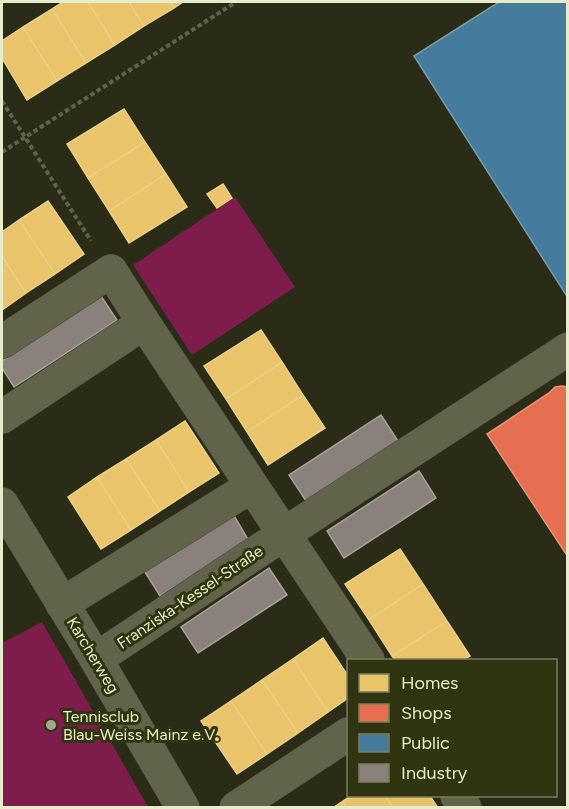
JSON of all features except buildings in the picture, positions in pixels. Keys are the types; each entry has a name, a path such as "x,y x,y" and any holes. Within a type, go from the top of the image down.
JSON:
{"street":[{"path":"2,342 111,271 367,659"},
{"path":"2,417 144,323"},
{"name":"Franziska-Kessel-Straße","path":"96,659 567,350"},
{"path":"62,604 252,486"},
{"name":"Karcherweg","path":"3,508 183,807"},
{"path":"236,807 347,736"}],"path":[{"path":"2,152 236,2"},
{"path":"2,101 111,271"}],"shaded area":[{"path":"235,197 295,287 192,355 133,265"},
{"name":"Tennisclub Blau-Weiss Mainz e.V.","path":"42,622 148,807 2,807 2,643"}],"place":[{"name":"Tennisclub Blau-Weiss Mainz e.V.","path":"51,725"}]}
